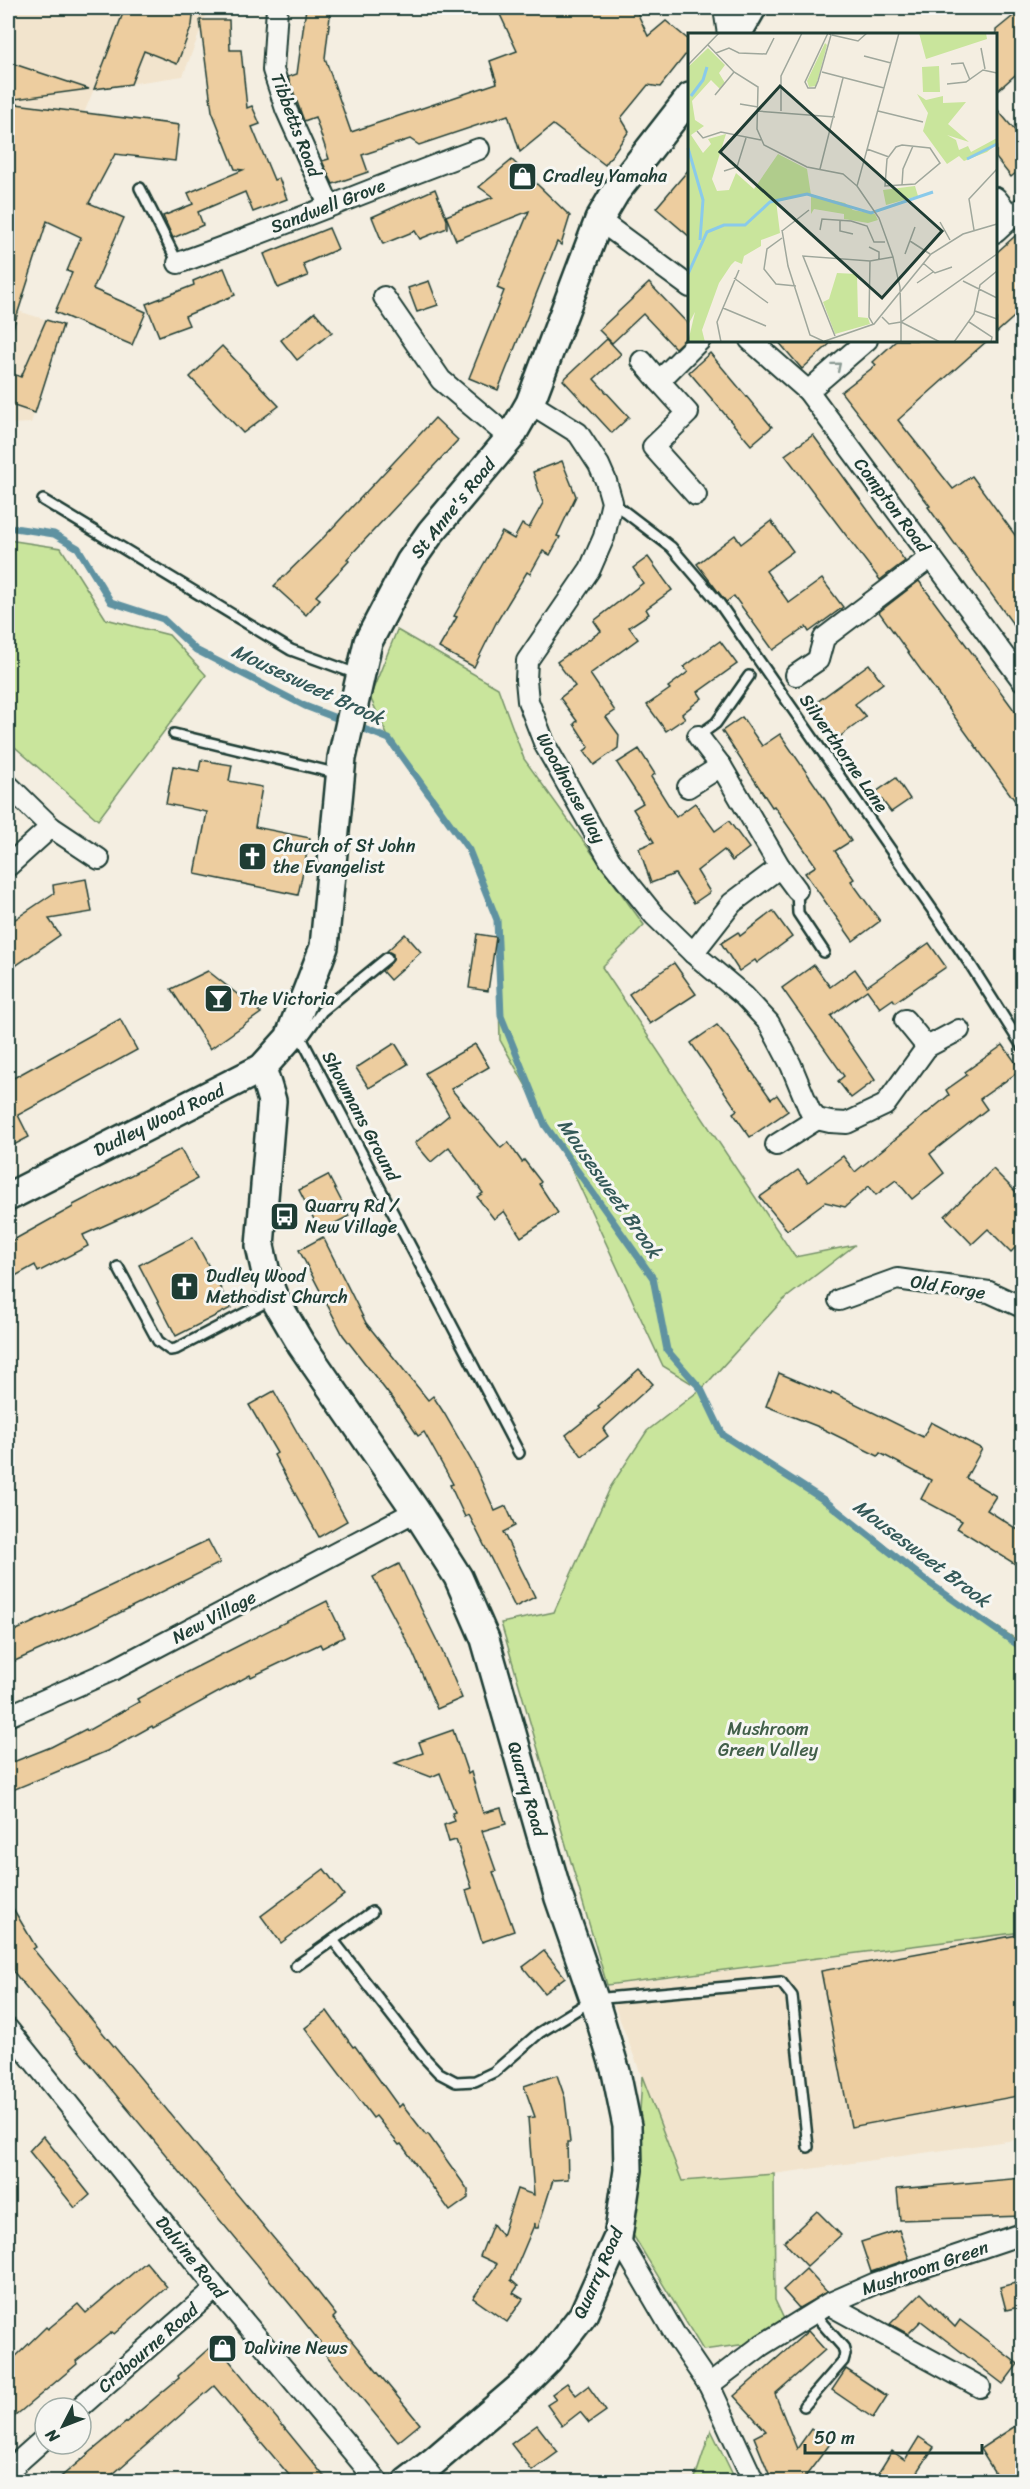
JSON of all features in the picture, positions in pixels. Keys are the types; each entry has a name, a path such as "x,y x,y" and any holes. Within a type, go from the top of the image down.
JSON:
{"main road":[{"path":"729,8 735,33"}],"street":[{"name":"Tibbetts Road","path":"277,8 273,70 286,109 329,205"},
{"path":"736,33 752,8"},
{"name":"St Anne's Road","path":"298,1032 324,947 342,766 368,642 410,562 430,532 510,438 530,403 599,220 615,193 688,100"},
{"name":"Sandwell Grove","path":"178,263 236,243 479,148"},
{"path":"997,199 1017,213 997,231"},
{"path":"599,220 688,286"},
{"path":"384,297 441,380 510,438"},
{"path":"659,381 698,342"},
{"name":"Compton Road","path":"752,342 808,391 1023,680"},
{"path":"808,391 865,342"},
{"path":"642,361 688,413 653,447 696,495"},
{"path":"530,403 578,433 599,465 612,502"},
{"name":"Woodhouse Way","path":"612,502 604,537 590,569 527,661 528,701 544,745 610,860 654,915 693,953 744,996 769,1023 791,1065 810,1111 817,1119"},
{"path":"796,675 818,660 824,638 931,557"},
{"path":"698,736 721,766 780,867 797,890"},
{"path":"688,787 721,766"},
{"path":"8,785 51,827 99,859"},
{"path":"8,866 51,827"},
{"path":"693,953 732,903 780,867"},
{"path":"905,1020 927,1047"},
{"path":"776,1145 817,1119 847,1123 885,1105 927,1047 959,1030"},
{"name":"Dudley Wood Road","path":"8,1197 262,1068 288,1038 298,1032"},
{"name":"Quarry Road","path":"262,1068 272,1101 260,1246 274,1298 301,1344 416,1511 458,1577 485,1639 559,1898 594,1999 616,2072 627,2126 628,2170 618,2237 583,2315 548,2360 525,2383 433,2462 407,2481"},
{"name":"Old Forge","path":"839,1300 897,1279 989,1292 1023,1307"},
{"name":"New Village","path":"8,1716 115,1669 416,1511"},
{"name":"Dalvine Road","path":"8,2029 216,2288 378,2481"},
{"name":"Mushroom Green","path":"709,2385 762,2345 821,2308 876,2283 1023,2234"},
{"path":"618,2237 677,2338 709,2385 754,2481"},
{"name":"Crabourne Road","path":"93,2396 216,2288"},
{"name":"Mushroom Green","path":"821,2308 980,2387"},
{"path":"8,2471 33,2449"}],"lane":[{"path":"140,188 178,263"},
{"path":"43,500 291,650 358,682"},
{"name":"Silverthorne Lane","path":"612,502 671,547 719,603 964,954 1023,1046"},
{"path":"698,736 716,723 749,676"},
{"path":"174,734 342,766"},
{"path":"797,890 798,913 824,952"},
{"path":"298,1032 387,958"},
{"name":"Showmans Ground","path":"298,1032 519,1453"},
{"path":"118,1267 158,1341 170,1350 274,1298"},
{"path":"296,1966 372,1912"},
{"path":"333,1940 423,2056 439,2073 456,2082 475,2081 494,2072 539,2034 594,1999 782,1982 792,1996 808,2147"},
{"path":"804,2406 843,2361 845,2354 821,2308"}],"shaded area":[{"path":"8,8 209,8 183,76 94,89 71,145 18,311 63,325 31,423 8,424"},
{"path":"1022,1932 1022,2139 774,2174 682,2181 607,1986"}],"green space":[{"path":"8,540 61,548 106,619 169,635 206,675 98,820 8,741"},
{"name":"Mushroom Green Valley","path":"397,630 498,688 524,759 644,925 602,967 795,1257 855,1245 782,1301 701,1390 723,1435 824,1500 928,1582 1017,1640 1022,1633 1022,1932 607,1985 501,1623 554,1612 611,1486 647,1431 701,1389 663,1366 566,1157 500,1040 497,920 469,850 389,739 370,697"},
{"path":"642,2076 682,2181 774,2174 775,2300 784,2319 747,2344 703,2350 633,2235"},
{"path":"711,2430 736,2481 694,2481"}],"building":[{"path":"125,8 194,8 192,25 177,64 144,51 131,84 94,89"},
{"path":"306,8 331,8 325,58 351,132 497,83 490,61 517,51 497,8 635,8 648,36 666,21 688,39 688,52 660,87 648,85 621,118 629,131 605,165 553,125 520,152 508,115 419,145 410,139 362,155 368,172 333,184 322,161 329,159 315,117 304,121 288,77 297,74"},
{"path":"1023,8 1023,68 997,91 997,33 996,30"},
{"path":"200,20 229,20 230,50 241,50 247,108 252,106 260,124 252,127 274,180 279,178 287,199 253,212 245,192 198,212 203,225 173,238 163,216 193,204 188,193 243,170 235,169 212,111"},
{"path":"8,62 89,89 8,100"},
{"path":"8,103 179,125 175,161 115,154 89,203 124,218 93,289 146,312 132,345 55,312 72,273 67,271 81,237 47,221 12,331 8,330"},
{"path":"997,109 1023,140 1023,167 1011,177 997,159"},
{"path":"512,160 570,216 561,245 557,242 498,390 469,378 504,291 497,288 529,211 456,240 446,216 493,197 479,187"},
{"path":"688,170 688,235 656,208"},
{"path":"435,189 447,220 447,228 420,239 415,231 383,244 372,217"},
{"path":"329,228 338,249 303,264 308,276 278,288 264,254"},
{"path":"1023,229 1023,309 997,332 997,252"},
{"path":"224,268 235,295 185,316 189,325 159,336 146,304 194,285 193,281"},
{"path":"429,281 438,305 417,312 408,288"},
{"path":"649,283 688,324 688,336 675,348 643,314 612,343 599,330"},
{"path":"315,312 332,332 297,360 281,340"},
{"path":"46,320 63,325 35,413 8,404 8,372 21,377"},
{"path":"607,339 621,354 594,379 629,417 612,433 563,380"},
{"path":"779,342 832,342 802,369"},
{"path":"895,342 986,342 898,420 953,489 972,476 1023,546 1023,638 928,507 930,506 841,392 876,365 873,362"},
{"path":"222,346 279,406 243,433 190,377"},
{"path":"710,353 772,427 751,445 689,372"},
{"path":"435,418 458,440 347,559 349,561 316,596 320,599 306,615 274,586 324,537"},
{"path":"813,435 905,561 880,580 785,455"},
{"path":"562,461 576,496 557,536 560,537 550,555 543,551 530,574 527,572 496,623 474,667 439,648 457,617 454,616 502,532 514,539 522,524 529,528 543,503 533,472"},
{"path":"771,521 793,551 766,571 789,603 822,579 843,607 809,632 806,627 773,650 734,596 726,602 697,564 735,535 741,544"},
{"path":"648,557 672,590 646,609 649,614 629,627 638,639 590,674 615,711 606,717 619,735 618,748 594,765 584,751 589,747 574,724 577,721 560,698 575,686 557,662 601,631 594,621 643,583 633,568"},
{"path":"919,581 1023,722 1023,812 879,612"},
{"path":"720,641 737,664 698,692 702,698 682,714 685,718 666,731 647,705 670,689 668,687 688,672 684,667"},
{"path":"869,664 883,683 855,704 866,717 838,738 813,705"},
{"path":"742,717 762,746 780,734 851,841 835,851 854,879 851,881 880,921 853,941 805,873 816,866 774,806 772,807 722,731"},
{"path":"639,749 655,774 651,777 676,817 695,803 715,831 729,821 749,848 732,861 724,850 697,871 710,892 694,903 675,874 651,883 639,848 654,842 633,809 643,803 617,763"},
{"name":"Church of St John the Evangelist","path":"201,760 232,765 229,781 262,787 255,827 310,838 298,895 195,874 207,812 166,804 173,766 199,771"},
{"path":"896,778 910,799 891,812 876,792"},
{"path":"86,879 92,912 49,919 60,935 8,971 8,924 54,893 53,885"},
{"path":"773,911 792,937 757,963 755,960 739,971 721,943 738,932 740,936"},
{"path":"405,934 421,952 390,980 382,971 393,960 393,954 387,951"},
{"path":"477,934 496,937 488,991 469,988"},
{"path":"929,943 946,967 895,1002 893,999 880,1008 867,990 831,1016 875,1080 851,1098 838,1081 844,1076 782,988 814,965 830,987 855,969 867,986"},
{"path":"674,963 696,994 650,1024 629,994"},
{"path":"208,971 261,1013 210,1049 171,989"},
{"path":"120,1019 137,1050 18,1115 29,1137 8,1148 8,1081"},
{"path":"717,1025 771,1099 777,1095 788,1111 750,1137 733,1113 737,1110 691,1043"},
{"path":"395,1043 408,1064 369,1088 356,1068"},
{"path":"475,1044 489,1067 451,1089 501,1148 508,1142 522,1162 524,1160 541,1182 539,1184 558,1213 521,1237 504,1211 494,1219 477,1197 483,1193 449,1147 431,1162 415,1143 449,1115 425,1073"},
{"path":"1003,1045 1021,1070 980,1099 987,1109 930,1154 944,1173 912,1199 896,1180 876,1195 869,1186 845,1207 825,1202 787,1230 760,1197 798,1170 808,1182 843,1156 855,1172 949,1095 946,1090 967,1075 965,1072"},
{"path":"181,1149 197,1179 130,1214 83,1235 88,1246 38,1272 35,1265 8,1280 8,1243 73,1205"},
{"path":"993,1169 1023,1199 1023,1240 1011,1252 988,1229 972,1244 945,1216"},
{"path":"328,1175 349,1216 320,1231 299,1190"},
{"name":"Dudley Wood Methodist Church","path":"193,1237 231,1308 176,1336 139,1265"},
{"path":"323,1237 366,1323 428,1400 433,1396 474,1465 495,1511 506,1506 515,1526 503,1532 535,1597 515,1607 469,1515 465,1517 450,1485 453,1484 424,1432 418,1436 343,1335 299,1250"},
{"path":"639,1369 653,1384 603,1429 608,1436 582,1456 566,1435 600,1408 598,1406"},
{"path":"779,1373 831,1395 832,1392 923,1437 931,1422 982,1449 966,1478 996,1496 987,1510 1023,1533 1023,1569 957,1528 962,1521 921,1499 931,1480 880,1453 878,1456 819,1427 766,1406"},
{"path":"274,1391 347,1521 319,1537 274,1455 277,1453 249,1405"},
{"path":"208,1540 220,1563 91,1627 8,1664 8,1634"},
{"path":"399,1564 442,1651 462,1698 437,1709 413,1653 373,1577"},
{"path":"327,1601 344,1637 322,1648 320,1644 251,1677 250,1675 107,1751 8,1792 8,1764 51,1747 86,1729 87,1731 139,1702 137,1699 177,1677"},
{"path":"453,1730 468,1774 471,1772 483,1813 501,1808 506,1824 482,1831 496,1871 493,1872 514,1931 482,1942 466,1890 472,1888 456,1840 449,1842 444,1825 455,1821 452,1813 455,1812 440,1773 431,1777 395,1763 423,1753 419,1742"},
{"path":"324,1869 344,1895 281,1943 261,1916"},
{"path":"8,1900 36,1947 33,1949 311,2283 336,2315 333,2318 420,2424 398,2442 317,2344 320,2342 293,2308 12,1970 8,1962"},
{"path":"1023,1934 1023,2095 851,2127 821,1971"},
{"path":"544,1951 565,1977 544,1993 523,1967"},
{"path":"327,2011 399,2107 402,2104 426,2135 428,2134 468,2190 468,2198 450,2211 401,2144 399,2145 376,2116 373,2118 305,2028"},
{"path":"557,2075 565,2098 570,2142 567,2142 568,2179 553,2180 538,2228 535,2228 535,2223 511,2280 518,2286 513,2293 523,2299 507,2322 473,2298 497,2264 480,2256 493,2224 502,2236 517,2189 534,2195 528,2118 535,2117 524,2086"},
{"path":"43,2136 90,2195 75,2208 29,2151"},
{"path":"1023,2178 1023,2216 900,2220 897,2189"},
{"path":"817,2211 841,2235 807,2266 784,2242"},
{"path":"899,2230 909,2259 871,2272 861,2242"},
{"path":"146,2262 167,2287 114,2334 112,2332 76,2361 77,2364 39,2396 33,2396 33,2401 8,2422 8,2364 46,2327 48,2329 78,2304 86,2313"},
{"path":"806,2269 827,2292 799,2308 783,2290"},
{"path":"1023,2281 1023,2306 1006,2310 1000,2287"},
{"path":"921,2293 955,2327 960,2320 1018,2364 1003,2384 921,2321 908,2334 890,2324"},
{"path":"808,2331 825,2350 775,2394 797,2449 811,2429 830,2444 802,2481 772,2481 754,2437 766,2431 734,2396"},
{"path":"215,2343 328,2481 294,2481 214,2386 105,2481 56,2481 86,2456 93,2456 93,2450 179,2378 178,2376"},
{"path":"846,2369 887,2396 873,2418 832,2390"},
{"path":"567,2383 576,2395 588,2386 606,2411 589,2423 580,2412 562,2426 547,2405 556,2399 552,2394"},
{"path":"1023,2421 1023,2481 1000,2481 980,2449"},
{"path":"537,2425 558,2452 532,2471 511,2444"},
{"path":"919,2437 934,2447 912,2481 895,2481 879,2472 892,2451 905,2460"}],"waterway":[{"name":"Mousesweet Brook","path":"8,527 54,534 78,548 111,602 163,619 196,650 305,706 344,721"},
{"name":"Mousesweet Brook","path":"354,725 389,739 469,850 497,920 501,1016 545,1125 653,1278 667,1350 701,1389 723,1435 824,1500 928,1582 1022,1648"}],"place":[{"name":"Cradley Yamaha","path":"522,176"},
{"name":"Church of St John the Evangelist","path":"252,856"},
{"name":"The Victoria","path":"218,999"},
{"name":"Quarry Rd / New Village","path":"284,1216"},
{"name":"Dudley Wood Methodist Church","path":"185,1286"},
{"name":"Dalvine News","path":"223,2348"}]}
